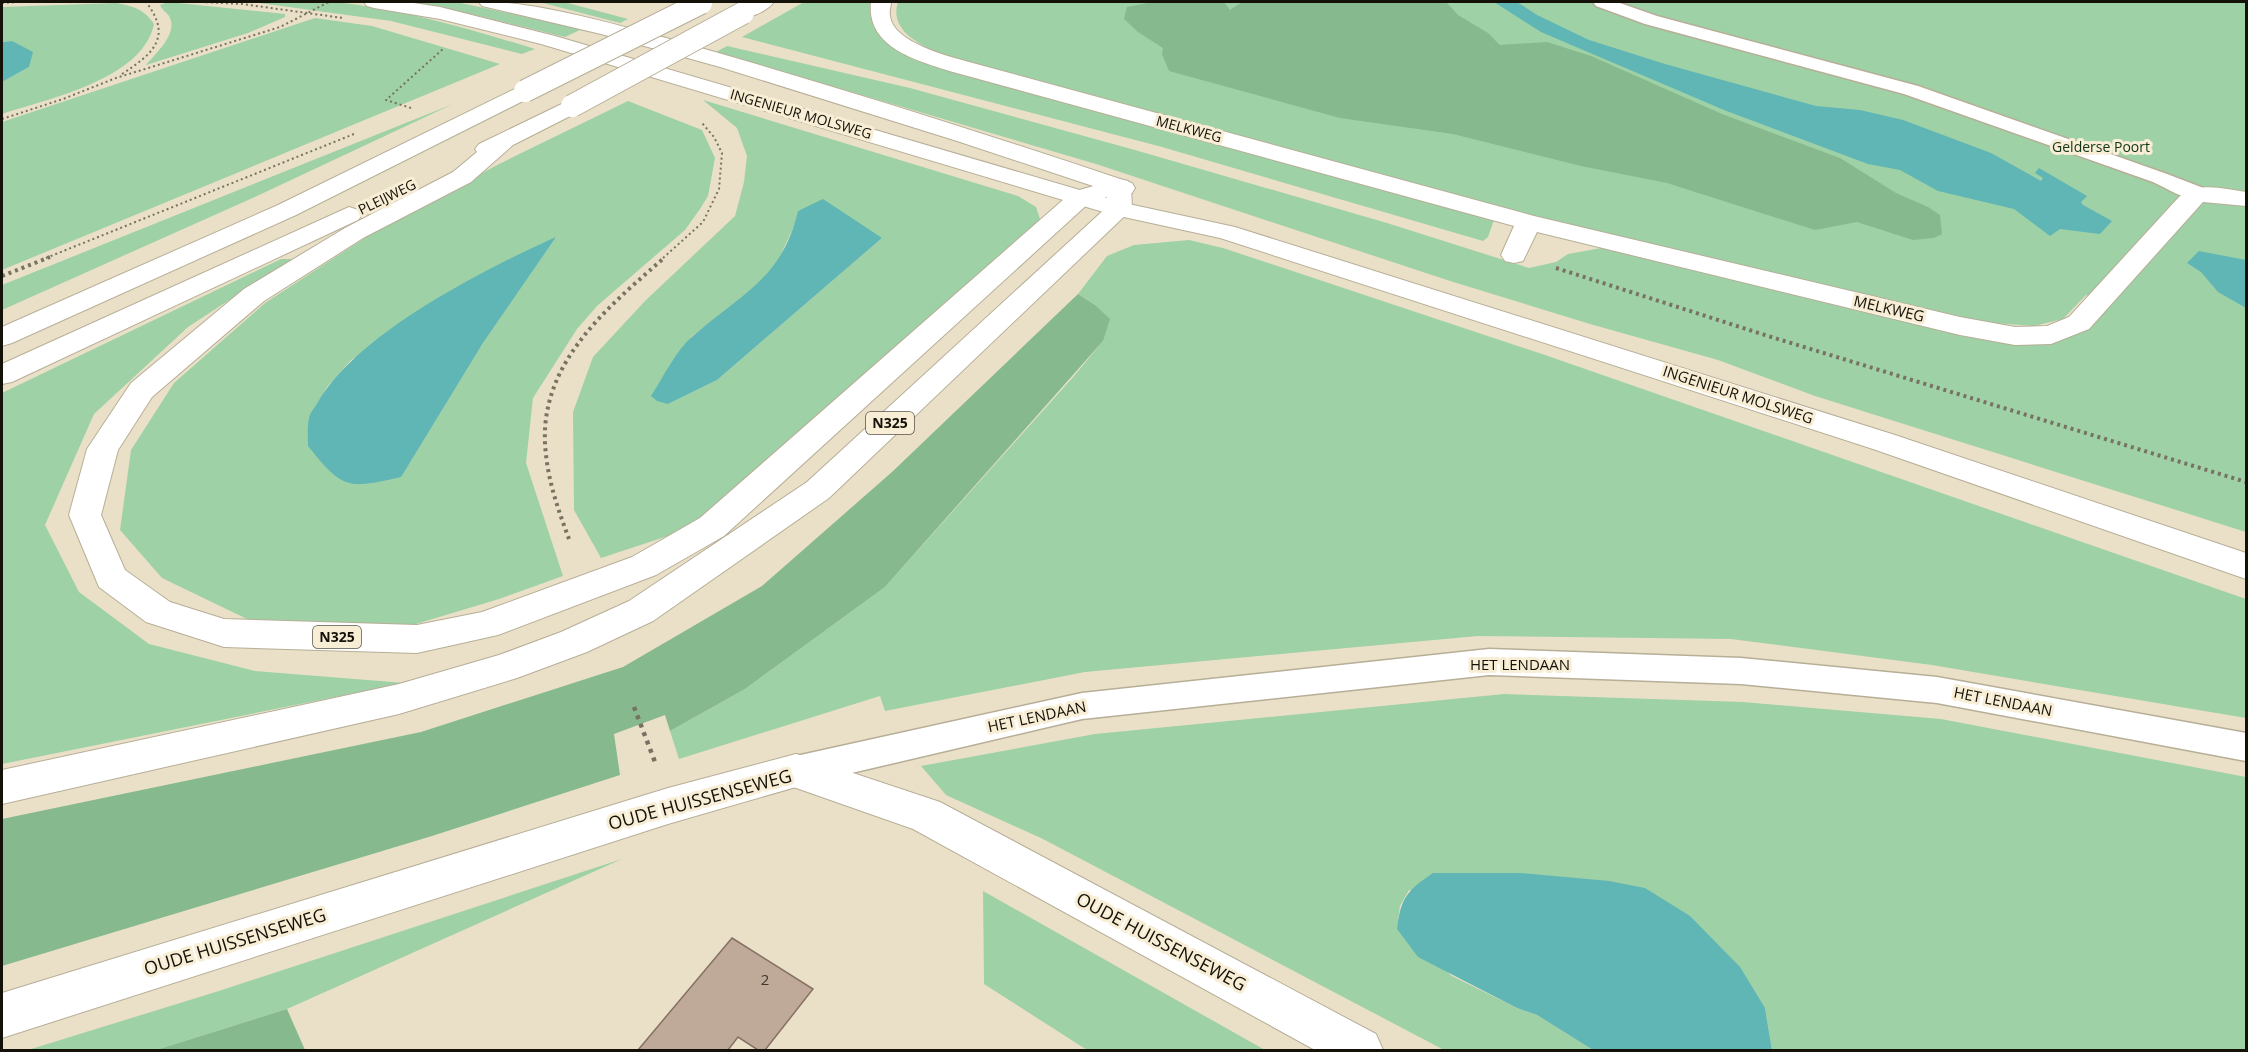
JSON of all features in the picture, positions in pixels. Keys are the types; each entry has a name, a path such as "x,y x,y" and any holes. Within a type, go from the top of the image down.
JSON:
{"main road":[{"name":"INGENIEUR MOLSWEG","path":"375,2 440,13 548,40 1081,197 1119,198"},
{"name":"INGENIEUR MOLSWEG","path":"489,2 584,22 751,69 1062,166 1119,198 1884,442 2247,567"},
{"path":"2,336 287,210 703,2"},
{"name":"PLEIJWEG","path":"2,375 506,140 764,2"},
{"name":"MELKWEG","path":"881,2 879,10 881,20 893,38 934,59 1528,222 1960,326 2024,336 2051,335 2079,323 2188,202 2198,194"},
{"name":"N325","path":"506,140 462,177 354,233 254,295 141,390 103,449 85,515 111,578 158,612 224,633 417,639 485,625 644,566 712,528 1081,197"},
{"path":"2198,194 2247,199"},
{"name":"N325","path":"2,787 399,699 504,668 574,642 641,611 818,490 1119,198"},
{"path":"1514,255 1528,222"},
{"name":"OUDE HUISSENSEWEG","path":"2,1016 668,806 796,771 926,815 1360,1050"}],"lane":[{"path":"1602,2 1650,20 1911,90 2160,178 2198,194"},
{"name":"HET LENDAAN","path":"796,771 1082,706 1489,662 1741,671 1937,690 2247,747"}],"path":[{"path":"2,3 19,2"},
{"path":"116,78 136,66 158,43 162,27 159,16 146,2"},
{"path":"201,2 311,12"},
{"path":"2,119 63,99 116,78 280,27 329,2"},
{"path":"403,114 414,109 386,100 439,51"},
{"path":"569,539 551,488 545,461 544,431 548,401 560,369 589,331 610,307 704,221 720,186 722,151 705,125 697,119"},
{"path":"2,276 359,132"},
{"path":"1514,255 1779,339 2247,482"},
{"path":"634,707 668,806"}],"green space":[{"path":"168,2 285,14 285,17 248,33 146,65 169,36 171,22 160,5"},
{"path":"252,2 335,2 386,9 535,49 522,54 391,21"},
{"path":"404,2 456,2 582,29 565,37 475,15"},
{"path":"539,2 564,2 628,19 620,23"},
{"path":"804,2 875,2 872,9 873,21 895,47 1494,220 1488,237 1483,241 1162,147 742,37"},
{"name":"Gelderse Poort","path":"898,2 2246,2 2246,532 1815,396 1718,360 1450,281 1096,164 716,52 727,46 910,88 1387,223 1529,268 1556,262 1568,254 1612,246 2037,343 2078,332 2111,304 2086,295 2063,319 2034,326 1964,321 1563,224 937,53 913,40 901,27 896,12"},
{"path":"1153,2 1224,2 1230,10 1242,2 1446,2 1458,15 1488,33 1500,45 1547,42 1591,56 1722,114 1840,158 1896,193 1940,215 1942,234 1934,238 1913,240 1857,222 1815,230 1667,183 1581,166 1453,134 1340,118 1169,71 1162,54 1163,48 1138,32 1124,19 1127,7"},
{"path":"116,3 138,9 154,24 146,43 132,59 113,73 91,84 2,114 2,82 29,67 12,41 2,42 2,7"},
{"path":"315,18 372,26 500,64 2,270 2,122"},
{"path":"703,100 1018,196 1036,207 1040,219 1031,236 853,397 686,530 601,558 574,510 573,412 593,357 645,301 735,216 744,182 747,156 737,128","holes":["799,210 882,238 717,380 668,404 652,395 692,336 752,291 777,263"]},
{"path":"628,101 702,130 715,158 708,196 685,230 597,306 577,329 533,398 526,463 563,576 499,599 396,630 249,620 162,578 120,530 131,450 174,383 265,303 374,232 499,164","holes":["555,238 483,343 401,476 309,418 327,387 351,360"]},
{"path":"453,104 257,196 2,310 2,285"},
{"path":"1189,240 1223,248 1545,355 2246,599 2246,718 1932,665 1731,639 1478,636 1085,672 885,711 880,696 679,759 670,731 745,689 885,587 1074,376 1103,341 1095,305 1078,294 1107,256 1134,245"},
{"path":"281,259 292,259 188,327 94,414 45,525 79,592 149,644 255,671 405,683 2,764 2,393"},
{"path":"1078,294 1110,319 1103,341 885,587 745,689 670,731 665,715 614,734 620,775 432,836 2,966 2,819 421,732 623,667 762,586 892,472"},
{"path":"1504,694 1743,702 1941,719 2246,777 2246,1050 1772,1050 1765,1008 1409,890 1400,906 1397,929 1452,976 1517,1008 1537,1015 1593,1050 1444,1050 1043,839 946,795 921,766 1095,734"},
{"path":"622,859 287,1009 156,1050 28,1050 222,990"},
{"path":"983,891 1265,1050 1087,1050 984,984"},
{"path":"287,1009 305,1050 156,1050"}],"water":[{"path":"1494,2 1517,2 1537,15 1589,40 1665,64 1816,106 1860,110 1903,120 1991,153 2041,181 2043,178 2035,173 2039,168 2087,196 2081,202 2083,205 2112,221 2100,234 2060,229 2050,236 2014,209 1938,191 1900,170 1868,164 1724,110 1541,32"},
{"path":"12,41 33,52 29,67 2,82 2,42"},
{"path":"823,199 882,238 717,380 668,404 657,401 651,396 688,341 758,283 771,269 791,234 798,211"},
{"path":"556,237 483,343 401,477 358,484 339,478 330,471 308,446 308,425 311,412 337,376 392,328 425,306 494,267"},
{"path":"2199,251 2246,260 2246,308 2218,292 2201,272 2187,263"},
{"path":"1433,873 1520,873 1609,881 1645,888 1690,916 1740,967 1765,1008 1772,1050 1593,1050 1537,1015 1517,1008 1418,957 1397,929 1403,902 1411,890"}],"building":[{"path":"732,938 813,989 765,1050 758,1050 738,1037 728,1050 638,1050"}]}
